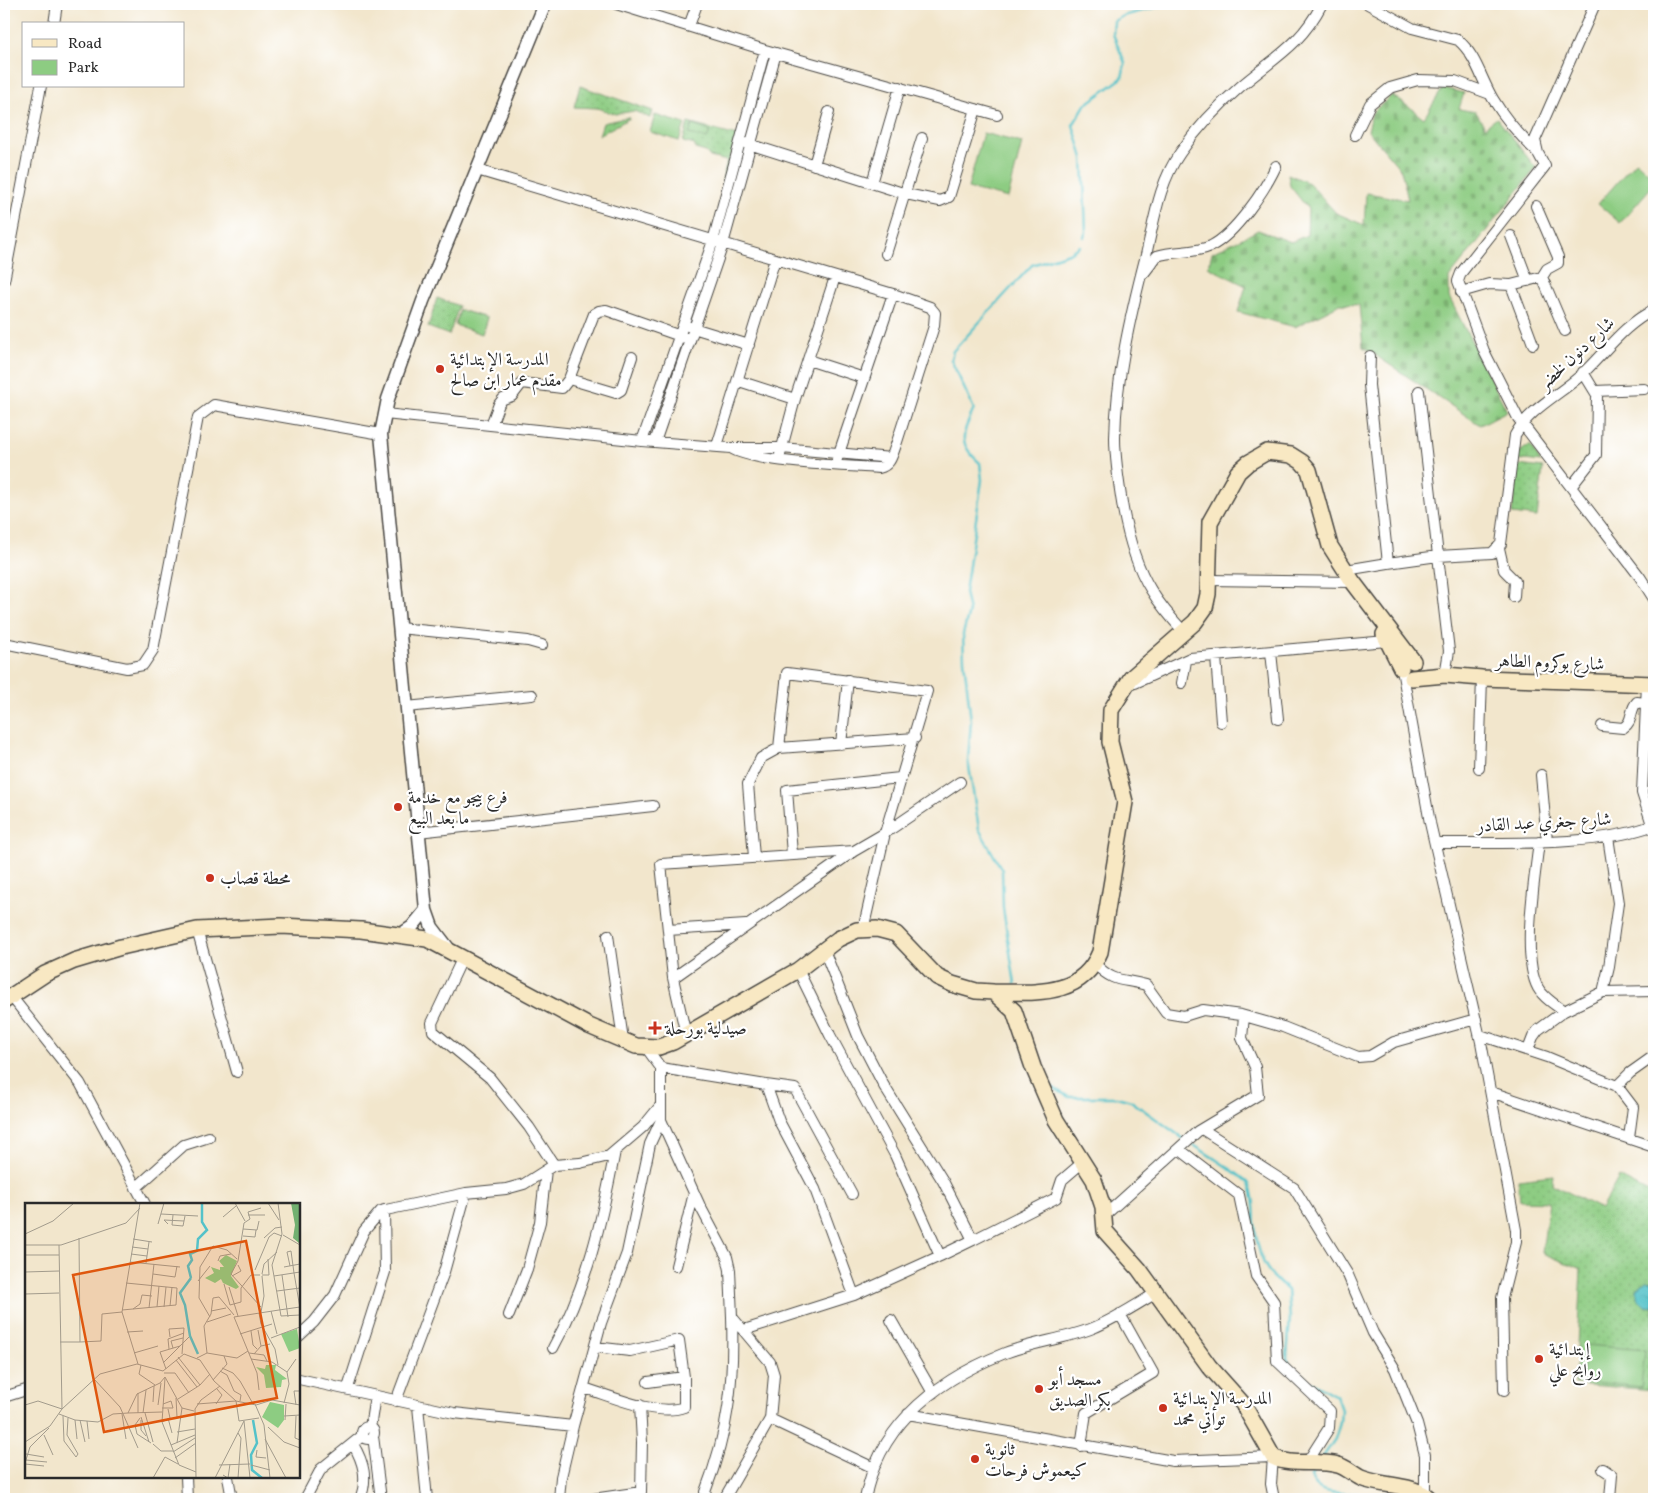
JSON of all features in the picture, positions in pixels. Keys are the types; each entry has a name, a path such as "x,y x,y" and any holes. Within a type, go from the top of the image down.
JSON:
{"main road":[{"path":"8,998 46,974 74,961 121,947 197,930 281,926 361,930 427,939 463,956 589,1026 636,1046 659,1047 686,1035 798,970 838,939 857,930 877,929 896,934 937,977 952,984 976,991 1034,991 1071,986 1082,978 1095,964 1100,952 1125,802 1110,742 1109,724 1111,710 1131,678 1195,622 1205,608 1210,522 1216,508 1238,472 1248,463 1267,452 1291,455 1302,462 1309,470 1330,546 1369,603 1409,669"},
{"path":"1369,603 1387,641 1409,669"},
{"name":"شارع بوكروم الطاهر","path":"1409,669 1445,675 1482,678 1651,684"},
{"path":"993,992 1014,1011 1033,1067 1056,1120 1094,1180 1104,1216 1105,1231 1156,1293 1209,1366 1243,1404 1274,1457 1282,1461 1338,1465 1361,1478 1420,1491 1427,1497"}],"street":[{"path":"54,22 58,4"},
{"path":"448,948 432,927 426,910 381,434 385,414 423,301 544,4"},
{"path":"616,4 765,50 997,115"},
{"path":"689,26 697,4"},
{"path":"1184,632 1150,589 1138,563 1127,531 1118,482 1115,440 1116,400 1139,280 1161,190 1169,170 1180,152 1208,118 1241,86 1301,38 1322,4"},
{"path":"1368,4 1412,28 1458,40 1470,52 1490,94 1519,136 1538,153"},
{"path":"1595,4 1535,140 1538,153 1545,166 1462,273 1458,281 1484,351 1522,423 1640,577 1654,599"},
{"path":"642,441 713,241 765,50"},
{"path":"655,442 696,329 723,244 776,53"},
{"path":"1355,135 1370,104 1390,88 1418,80 1455,81 1490,94"},
{"path":"4,281 41,88"},
{"path":"872,184 900,88"},
{"path":"741,142 872,184 940,201 949,196 976,109"},
{"path":"814,165 829,112"},
{"path":"886,254 922,138"},
{"path":"1139,280 1157,256 1211,246 1225,236 1257,200 1276,166"},
{"path":"385,414 642,441 732,448 782,448 879,468 885,467 892,458 935,319 935,313 930,307 893,294 477,170"},
{"path":"1461,292 1489,284 1511,285 1528,281 1542,276 1547,268 1558,263 1559,260 1536,206"},
{"path":"1511,236 1528,281"},
{"path":"718,446 775,259"},
{"path":"1542,276 1565,331"},
{"path":"779,460 795,399 835,277"},
{"path":"1511,285 1533,344"},
{"path":"837,460 893,294"},
{"path":"491,425 503,398 512,396 522,384 562,388 570,379 590,323 599,311 606,310 682,331 696,329 749,345"},
{"name":"شارع دنون لخضر","path":"1522,423 1583,372 1638,318 1653,312"},
{"path":"682,331 692,340"},
{"path":"1370,356 1368,385 1388,563"},
{"path":"570,379 616,393 621,390 632,357"},
{"path":"808,360 864,378"},
{"path":"1571,487 1596,456 1597,395 1583,372"},
{"path":"739,382 795,399"},
{"path":"1595,391 1644,389"},
{"path":"1419,391 1449,651 1445,675"},
{"path":"4,643 127,668 142,664 153,650 198,417 214,404 381,434"},
{"path":"1514,597 1515,581 1504,570 1499,548 1515,435 1522,423"},
{"path":"732,448 738,452 779,460 837,460"},
{"path":"1208,580 1349,576 1388,563 1438,556 1492,553 1499,548"},
{"path":"399,628 528,641 542,645"},
{"path":"1126,684 1135,683 1186,660 1387,641"},
{"path":"1271,652 1278,719"},
{"path":"1216,656 1221,722"},
{"path":"1182,683 1186,660"},
{"path":"1409,669 1435,843 1480,1035 1507,1174 1516,1242 1502,1298 1504,1390"},
{"path":"779,748 787,673 928,691 915,738 900,778 885,833 864,930"},
{"path":"1479,768 1482,678"},
{"path":"841,744 848,680"},
{"path":"1651,684 1646,702 1642,793 1653,828"},
{"path":"406,707 532,694"},
{"path":"1602,726 1623,728 1632,720 1634,705 1638,702 1646,702"},
{"path":"754,856 748,784 761,758 779,748 915,738"},
{"path":"1540,775 1543,841 1531,921 1531,964 1538,989 1564,1010"},
{"path":"792,854 787,790 900,778"},
{"path":"673,978 747,924 960,782"},
{"path":"418,832 653,806"},
{"name":"شارع جغري عبد القادر","path":"1435,843 1543,841 1608,837 1653,828"},
{"path":"1603,992 1609,967 1618,903 1608,837"},
{"path":"686,1035 673,978 661,864 754,856 854,851"},
{"path":"400,935 412,927 426,910"},
{"path":"668,930 747,924"},
{"path":"197,930 237,1072"},
{"path":"608,935 623,1040"},
{"path":"824,950 858,1036 894,1102 942,1181 973,1240"},
{"path":"463,956 432,1024 433,1031 490,1078 529,1127 550,1167 540,1222 527,1269 509,1314"},
{"path":"1095,964 1106,976 1146,985 1166,1013 1184,1016 1210,1011 1244,1016 1283,1027 1358,1057 1370,1056 1394,1042 1476,1018"},
{"path":"798,970 830,1035 895,1155 940,1256"},
{"path":"1528,1050 1538,1030 1564,1010 1603,992 1654,991"},
{"path":"8,998 80,1083 144,1203"},
{"path":"1104,1216 1202,1129 1258,1095 1255,1067 1242,1038 1244,1016"},
{"path":"1480,1035 1528,1050 1617,1086 1633,1107 1629,1138"},
{"path":"645,1046 661,1068 661,1120 694,1193 727,1257 730,1270 734,1367 731,1399 723,1440 705,1492"},
{"path":"1617,1086 1630,1073 1654,1056"},
{"path":"661,1068 795,1089 852,1194"},
{"path":"766,1085 779,1120 815,1189 854,1295"},
{"path":"1491,1092 1654,1147"},
{"path":"300,1335 314,1322 335,1295 364,1231 381,1210 466,1193 506,1189 524,1184 550,1167 609,1156 643,1127 661,1105"},
{"path":"559,1499 561,1477 573,1426 601,1323 627,1253 650,1144 661,1120"},
{"path":"1202,1129 1294,1188 1348,1275 1373,1333 1395,1369 1417,1424 1425,1455 1427,1497"},
{"path":"136,1188 184,1145 208,1137"},
{"path":"1185,1143 1239,1195 1256,1276 1274,1302 1277,1361 1330,1412 1330,1428 1316,1462"},
{"path":"553,1348 576,1300 585,1275 600,1226 615,1151"},
{"path":"744,1330 854,1295 973,1240 1056,1198 1062,1180 1083,1162"},
{"path":"396,1401 444,1272 466,1193"},
{"path":"676,1266 694,1193"},
{"path":"348,1388 385,1272 384,1210"},
{"path":"865,1499 880,1452 892,1432 908,1414 933,1392 984,1363 1006,1353 1092,1328 1156,1293"},
{"path":"1081,1446 1086,1413 1153,1373 1120,1314"},
{"path":"724,1499 770,1419 774,1375 770,1362 732,1317"},
{"path":"891,1320 933,1392"},
{"path":"584,1388 640,1405 668,1410 684,1407 684,1377 680,1340 630,1351 595,1347"},
{"path":"648,1382 684,1377"},
{"path":"300,1379 348,1388 396,1401 454,1413 573,1426"},
{"path":"4,1397 25,1390"},
{"path":"375,1396 368,1433 381,1499"},
{"path":"593,1499 619,1497 641,1492 642,1442 640,1405"},
{"path":"418,1406 427,1499"},
{"path":"908,1414 1173,1462 1274,1457 1271,1484 1274,1499"},
{"path":"770,1419 874,1468"},
{"path":"304,1499 321,1469 368,1433"},
{"path":"353,1444 365,1473 365,1487 360,1499"},
{"path":"1603,1469 1612,1475 1610,1499"},
{"path":"186,1478 187,1499"},
{"path":"228,1478 232,1499"}],"green space":[{"path":"580,86 653,111 650,118 634,111 615,114 597,108 574,107"},
{"path":"1443,88 1464,93 1459,109 1476,112 1485,127 1497,118 1536,168 1449,278 1449,297 1507,411 1480,425 1363,347 1359,305 1340,304 1295,327 1238,312 1246,286 1208,267 1212,253 1258,230 1291,242 1307,235 1308,209 1290,186 1288,174 1309,183 1336,213 1364,225 1366,193 1408,200 1401,170 1368,131 1372,113 1392,95 1424,118"},
{"path":"655,115 685,124 679,141 650,132"},
{"path":"630,118 599,135 603,123"},
{"path":"688,123 737,136 724,181 722,181 727,161 710,157 706,152 695,149 695,145 683,142"},
{"path":"692,125 710,131 707,139 689,134"},
{"path":"983,133 1022,143 1008,198 968,188"},
{"path":"1636,161 1654,178 1654,184 1620,223 1598,204"},
{"path":"437,298 459,306 449,335 428,327"},
{"path":"460,310 487,318 482,334 455,325"},
{"path":"1530,445 1541,462 1516,459 1516,454"},
{"path":"1518,465 1543,468 1537,517 1512,514"},
{"path":"1553,1175 1552,1184 1601,1209 1619,1177 1654,1195 1654,1390 1575,1384 1581,1269 1542,1253 1549,1202 1520,1201 1518,1179"},
{"path":"1586,1345 1645,1350 1641,1387 1582,1381"}],"water":[{"path":"1646,1281 1654,1282 1654,1307 1645,1306 1637,1297 1637,1289"}],"waterway":[{"path":"1084,237 1086,232 1083,158 1073,125 1085,105 1122,78 1125,63 1113,34 1114,21 1123,16 1169,4"},
{"path":"1015,984 1003,908 1002,870 979,829 968,760 971,721 964,660 963,634 969,612 965,592 982,480 980,463 968,450 964,438 974,409 951,360 953,351 1032,265 1069,253 1080,246"},
{"path":"1034,1048 1050,1086 1069,1097 1117,1097 1131,1101 1184,1139"},
{"path":"1189,1142 1231,1169 1249,1184 1253,1199 1256,1235 1260,1254 1273,1277 1288,1290 1290,1318 1287,1358 1292,1369 1336,1396 1341,1410 1340,1423 1335,1439 1323,1457"},
{"path":"1316,1468 1311,1476 1315,1484 1321,1489 1329,1492 1358,1494 1377,1499"}],"place":[{"name":"المدرسة الإبتدائية مقدم عمار ابن صالح","path":"440,369"},
{"name":"فرع بيجو مع خدمة ما بعد البيع","path":"398,807"},
{"name":"محطة قصاب","path":"210,878"},
{"name":"صيدلية بورحلة","path":"655,1028"},
{"name":"إبتدائية روابح علي","path":"1539,1359"},
{"name":"مسجد أبو بكر الصديق","path":"1039,1389"},
{"name":"المدرسة الإبتدائية تواتي محمد","path":"1163,1408"},
{"name":"ثانوية كيعموش فرحات","path":"975,1459"}]}
